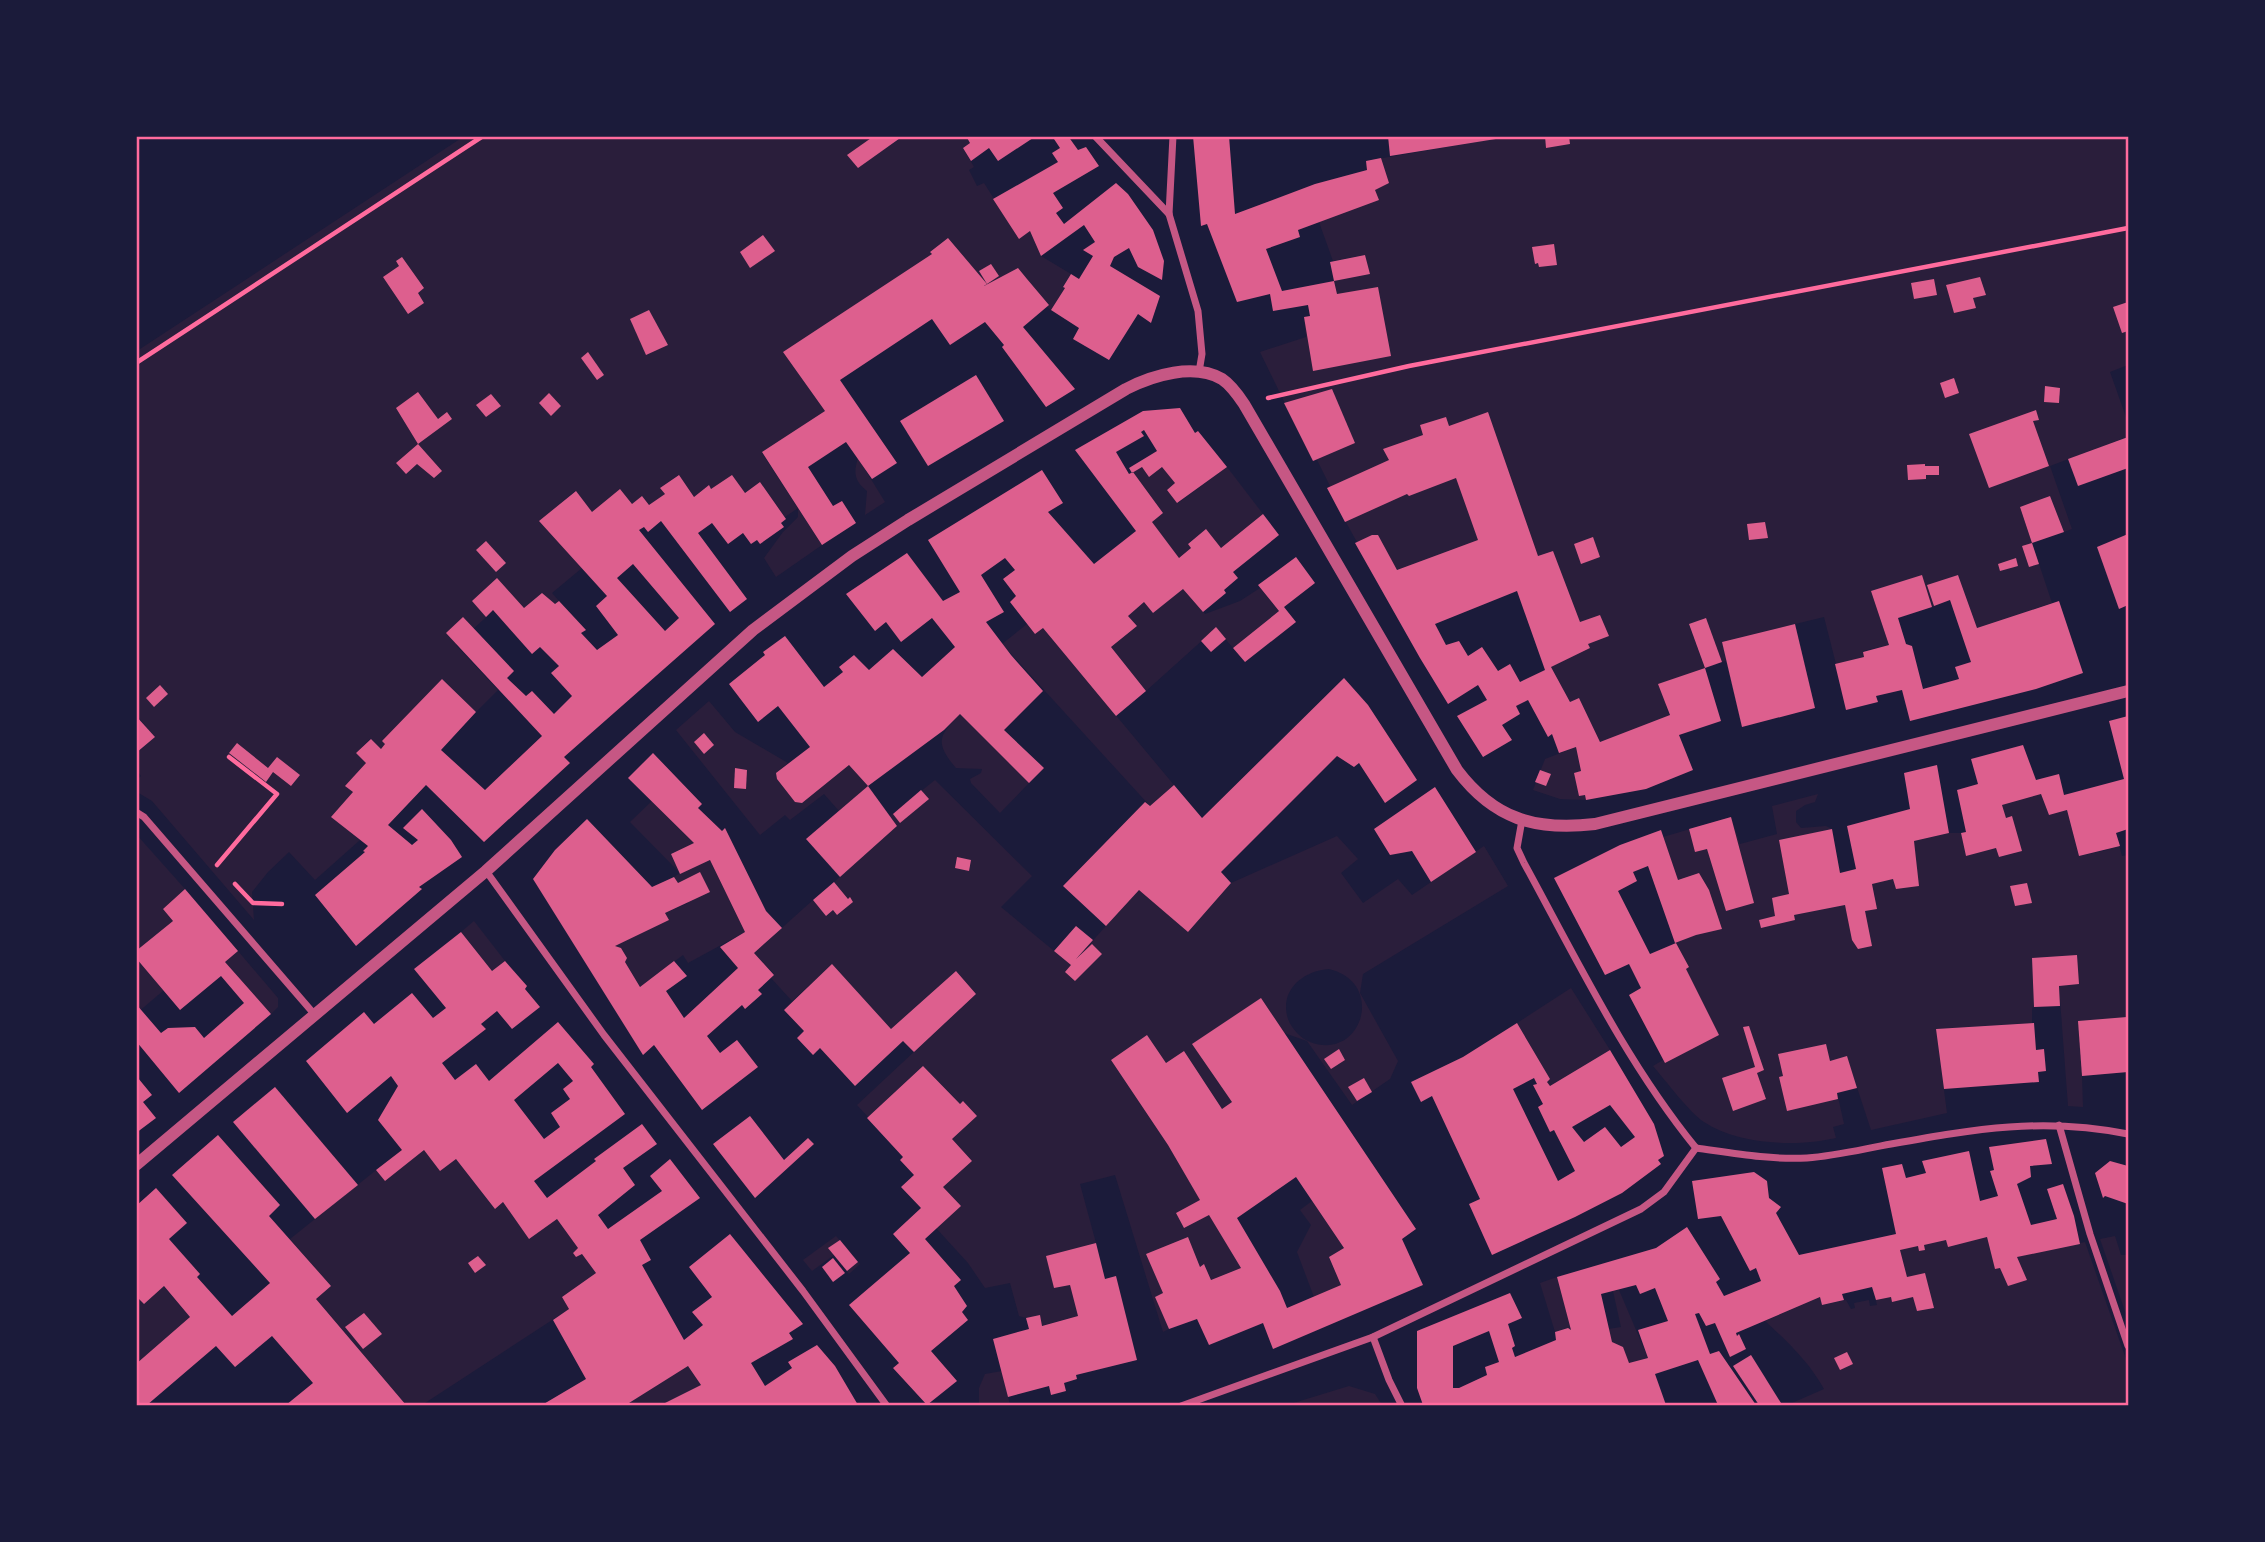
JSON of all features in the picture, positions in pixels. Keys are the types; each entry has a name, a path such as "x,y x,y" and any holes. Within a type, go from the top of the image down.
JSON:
{"street":[{"path":"1095,136 1169,214"},
{"path":"1173,136 1169,214 1198,311 1202,354 1199,372"},
{"path":"136,1165 486,871 725,652 802,592 908,520 1126,389 1152,378 1199,372 1222,380 1244,404 1457,769 1480,797 1503,813 1522,820 1556,827 1595,824 2129,691"},
{"path":"136,812 144,817 315,1015"},
{"path":"1522,820 1517,848 1524,863 1626,1047 1661,1103 1696,1148 1765,1157 1804,1158 1978,1129 2036,1124 2085,1126 2129,1134"},
{"path":"486,871 604,1035 803,1291 887,1405"},
{"path":"2059,1125 2090,1234 2129,1346"},
{"path":"1181,1405 1373,1337 1641,1209 1664,1192 1696,1148"},
{"path":"1373,1337 1385,1371 1402,1405"}],"path":[{"path":"136,363 483,136"},
{"path":"1244,404 1409,366 2129,228"},
{"path":"225,874 216,864 277,794 229,757"},
{"path":"234,883 253,903 282,904"}],"shaded area":[{"path":"874,136 877,154 903,137 966,137 970,143 963,148 974,167 969,170 977,186 984,183 1019,238 1030,231 1041,256 1071,274 1063,286 1065,288 1051,310 1018,269 987,285 948,238 930,252 932,254 784,353 825,411 762,453 798,508 785,517 760,482 724,507 709,485 694,497 678,475 660,488 665,494 649,505 642,496 604,527 575,491 540,521 582,568 552,593 559,601 535,620 511,594 456,645 498,690 476,712 442,679 383,741 385,744 381,749 370,739 356,753 366,763 346,786 353,792 332,817 360,840 315,880 289,852 252,892 254,920 152,801 137,792 137,780 141,776 137,770 137,753 155,737 137,716 137,351 463,137"},
{"path":"1511,136 2128,137 2128,365 2110,372 2126,417 2127,437 2050,466 2072,529 2064,532 2050,496 2020,507 2052,603 1977,628 1958,575 1928,585 1934,606 1932,607 1872,591 1889,645 1863,651 1864,657 1836,664 1824,617 1722,642 1726,661 1722,662 1705,618 1689,625 1705,668 1669,681 1676,702 1666,706 1672,723 1600,742 1579,698 1570,702 1551,667 1553,551 1394,609 1327,488 1330,486 1317,460 1313,461 1260,352 1306,337 1304,317 1310,316 1308,305 1338,298 1334,281 1370,274 1365,255 1333,261 1319,222 1367,170 1366,161"},
{"path":"858,458 885,502 865,515 867,491 856,477"},
{"path":"1142,467 1149,476 1162,467 1175,483 1167,490 1178,503 1227,467 1263,514 1221,548 1206,530 1188,543 1191,548 1179,558 1152,522 1163,513 1133,472"},
{"path":"798,508 822,545 776,577 764,558 798,517"},
{"path":"1260,588 1279,611 1233,648 1216,628 1146,691 1111,647 1137,626 1128,616 1144,602 1153,613 1183,589 1205,614 1240,601"},
{"path":"1027,624 1035,634 1043,628 1174,785 1150,806 1002,644"},
{"path":"709,701 735,732 788,763 776,773 802,803 849,765 868,786 839,811 824,794 790,820 785,815 760,835 676,730"},
{"path":"960,714 1029,783 1000,813 971,783 970,779 981,773 982,769 956,768 942,746 947,728"},
{"path":"1576,747 1586,800 1560,799 1533,790 1545,759"},
{"path":"935,780 1032,876 1001,907 1071,965 1139,889 1188,932 1231,883 1337,836 1358,859 1341,873 1363,903 1398,879 1412,895 1484,846 1508,886 1363,974 1360,993 1398,1061 1390,1079 1352,1105 1307,1041 1284,1033 1232,1102 1222,1109 1184,1051 1166,1063 1147,1035 1111,1060 1168,1145 1241,1268 1211,1280 1205,1265 1200,1267 1188,1238 1147,1255 1163,1293 1155,1297 1169,1329 1163,1332 1115,1175 1080,1184 1096,1243 1047,1256 1054,1288 1070,1285 1078,1316 1029,1329 1026,1318 1019,1316 1010,1283 985,1288 968,1263 936,1228 943,1187 972,1161 952,1139 977,1116 964,1102 960,1104 923,1066 868,1117 857,1105 976,994 956,971 891,1029 832,965 792,1001 771,978 774,974 754,953 813,900 826,916 833,910 837,915 853,902 834,882 897,826 890,816","holes":["1329,969 1347,977 1358,989 1362,1004 1354,1031 1343,1041 1328,1045 1303,1038 1292,1026 1286,1009 1290,991 1295,984 1310,974"]},
{"path":"1818,794 1815,802 1796,811 1796,822 1801,828 1826,826 1832,829 1779,841 1795,915 1845,905 1849,922 1863,900 1875,897 1867,860 1873,859 1879,883 1880,877 1917,874 1914,841 1961,833 1966,856 1996,848 1999,857 2015,853 2002,805 2041,794 2049,815 2067,810 2079,856 2107,850 2116,833 2122,856 2128,855 2128,1072 2082,1076 2083,1107 2068,1106 2059,986 2032,958 2032,1023 1936,1029 1947,1113 1871,1130 1847,1057 1830,1061 1844,1124 1833,1127 1836,1138 1804,1143 1751,1140 1718,1130 1698,1117 1653,1066 1663,1060 1629,995 1671,972 1673,976 1689,967 1676,943 1696,934 1663,837 1731,817 1740,844 1777,834 1772,806"},
{"path":"652,801 694,843 671,854 680,873 630,822"},
{"path":"136,834 185,889 163,909 173,921 137,951"},
{"path":"710,860 745,932 688,963 683,955 640,987 625,962 627,958 621,948 615,946 668,920 665,913 688,903 674,877"},
{"path":"474,921 505,961 492,971 461,932"},
{"path":"238,951 278,998 278,1007 271,1014 225,962"},
{"path":"136,958 164,990 137,1013 136,1013"},
{"path":"1571,988 1610,1050 1550,1086 1547,1082 1550,1079 1517,1023"},
{"path":"415,1139 429,1156 444,1144 495,1209 503,1202 529,1238 557,1219 578,1248 573,1253 576,1257 582,1254 596,1273 562,1297 569,1309 422,1405 406,1405 300,1280 315,1268 290,1239"},
{"path":"1312,1201 1344,1248 1329,1258 1341,1285 1314,1297 1297,1252 1311,1225 1300,1210"},
{"path":"1984,1227 1995,1268 2011,1258 2085,1242 2128,1365 2128,1405 1776,1405 1792,1403 1824,1389 1805,1361 1765,1321 1820,1297 1822,1305 1846,1300 1851,1309 1855,1308 1854,1303 1869,1300 1870,1306 1877,1305 1873,1287 1888,1283 1892,1301 1907,1277 1898,1242"},
{"path":"836,1236 860,1264 849,1274 834,1255 812,1271 803,1260"},
{"path":"2115,1236 2121,1255 2128,1255 2128,1320 2100,1239"},
{"path":"153,1274 190,1317 137,1364 136,1289"},
{"path":"1557,1277 1571,1330 1567,1328 1555,1332 1540,1283"},
{"path":"1619,1290 1648,1358 1629,1363 1612,1342 1608,1329 1621,1327 1613,1291"},
{"path":"688,1366 701,1385 661,1405 624,1406"},
{"path":"1002,1371 1010,1405 979,1406 979,1388 985,1374"},
{"path":"1349,1386 1375,1394 1382,1405 1287,1405"}],"building":[{"path":"874,136 903,136 858,168 847,155"},
{"path":"966,136 1036,136 998,161 989,148 971,161 963,148 970,143"},
{"path":"1052,136 1068,136 1078,150 1086,147 1099,166 1053,193 1063,208 1056,213 1064,224 1116,183 1128,194 1153,230 1164,261 1162,280 1138,267 1129,248 1114,257 1110,266 1160,296 1151,323 1138,314 1109,360 1073,339 1079,328 1051,310 1071,274 1079,279 1093,256 1083,250 1095,242 1084,225 1041,256 1030,231 1019,239 993,199 1058,162 1052,153 1060,148"},
{"path":"1193,136 1229,136 1235,214 1315,184 1367,170 1366,161 1381,158 1389,183 1375,190 1379,200 1298,230 1300,237 1266,249 1282,291 1334,281 1337,294 1378,287 1391,356 1313,371 1304,317 1310,316 1308,305 1273,311 1270,294 1237,302 1207,224 1201,226"},
{"path":"1388,136 1502,136 1502,138 1390,156"},
{"path":"1545,136 1569,136 1570,144 1546,148"},
{"path":"763,235 775,251 750,268 740,252"},
{"path":"948,238 987,284 984,286 1018,268 1049,305 1023,327 1075,389 1046,407 985,322 950,345 932,319 840,380 897,463 872,479 846,442 808,467 833,506 842,501 856,523 822,545 762,452 825,411 783,352 932,254 930,252"},
{"path":"1554,244 1557,265 1539,267 1538,263 1535,264 1532,247"},
{"path":"1365,255 1370,274 1334,281 1330,262"},
{"path":"402,257 424,288 418,293 424,303 408,314 383,277 399,266 396,261"},
{"path":"991,264 999,276 987,284 979,271"},
{"path":"1980,277 1986,295 1973,298 1976,308 1954,313 1946,285"},
{"path":"1934,279 1937,295 1914,299 1911,283"},
{"path":"2128,302 2128,331 2122,333 2113,307"},
{"path":"649,310 668,345 646,355 630,319"},
{"path":"588,352 604,375 597,380 581,358"},
{"path":"976,375 1004,421 928,466 900,421"},
{"path":"1954,378 1959,393 1945,398 1940,383"},
{"path":"2045,386 2060,388 2059,403 2044,402"},
{"path":"1332,389 1355,443 1313,461 1284,403"},
{"path":"418,392 438,419 447,412 452,419 418,444 396,408"},
{"path":"549,393 561,406 551,416 539,403"},
{"path":"491,394 501,406 486,417 476,405"},
{"path":"1180,408 1195,433 1198,431 1227,467 1177,503 1167,490 1175,483 1162,467 1149,477 1142,467 1133,472 1163,513 1152,522 1179,558 1191,548 1188,544 1206,529 1221,548 1263,514 1279,535 1233,572 1238,578 1224,590 1226,593 1203,612 1183,589 1153,613 1144,602 1128,616 1137,626 1111,647 1146,691 1116,716 1043,628 1035,634 1010,602 1016,596 1003,579 1015,570 1005,558 981,575 1004,612 986,622 1043,691 1004,730 1044,768 1029,783 960,714 944,730 868,786 849,765 802,803 795,802 777,779 776,773 810,747 778,706 758,722 729,684 765,655 763,652 785,636 824,687 843,672 839,667 854,655 869,670 893,649 922,677 955,647 932,618 901,642 886,622 875,631 846,594 907,553 943,601 960,592 928,540 1042,470 1063,503 1048,512 1094,564 1136,531 1075,450 1143,411","holes":["1144,430 1157,451 1129,468 1132,473 1129,474 1116,452 1144,436 1141,432"]},
{"path":"2036,410 2039,420 2033,421 2049,466 1989,488 1969,434"},
{"path":"1488,412 1538,556 1553,551 1580,622 1600,615 1609,636 1588,644 1590,648 1551,667 1570,702 1579,698 1600,742 1670,715 1658,684 1705,668 1721,721 1679,735 1693,770 1646,789 1586,800 1585,795 1579,796 1574,773 1581,771 1576,747 1559,753 1552,734 1548,737 1528,700 1516,706 1520,714 1502,725 1512,740 1483,757 1457,716 1487,700 1478,685 1448,704 1355,543 1378,535 1397,570 1478,540 1456,478 1409,496 1407,494 1345,522 1327,488 1389,460 1383,449 1423,435 1420,425 1446,417 1449,426","holes":["1517,591 1545,670 1520,682 1510,664 1498,671 1482,647 1468,656 1459,641 1446,645 1435,624"]},
{"path":"2128,437 2128,468 2078,486 2068,459"},
{"path":"418,444 442,471 434,478 417,464 406,474 396,463"},
{"path":"1907,465 1939,466 1939,475 1908,480"},
{"path":"679,475 694,497 709,485 711,489 732,475 745,493 760,482 786,519 781,523 784,527 760,544 757,540 751,544 743,533 728,544 712,523 698,533 747,599 730,612 661,521 648,532 644,527 639,530 715,624 564,757 570,763 484,842 426,785 388,825 412,845 418,840 403,828 422,809 451,840 462,857 419,887 422,889 356,946 315,895 365,852 363,851 368,846 331,817 353,792 345,786 366,763 356,753 371,739 381,749 385,744 382,741 442,679 476,712 441,750 485,790 542,736 446,633 463,617 514,671 507,678 526,696 532,691 554,714 572,696 551,673 559,666 540,647 532,654 493,610 486,617 472,601 497,578 524,608 542,593 555,604 559,601 586,630 581,633 597,650 618,635 596,606 607,596 539,521 576,491 592,512 620,489 632,504 642,496 649,505 665,494 660,488","holes":["633,564 679,618 665,631 617,578"]},
{"path":"2050,496 2064,532 2032,543 2020,507"},
{"path":"1765,522 1768,538 1749,540 1747,524"},
{"path":"2128,534 2128,605 2119,609 2097,547"},
{"path":"1593,537 1600,557 1581,564 1574,544"},
{"path":"486,541 506,563 496,572 476,550"},
{"path":"2032,543 2039,564 2029,567 2022,546"},
{"path":"1296,557 1315,583 1284,607 1296,622 1245,662 1233,648 1279,611 1258,585"},
{"path":"2016,558 2018,566 2000,571 1998,564"},
{"path":"1922,575 1932,607 1898,618 1906,644 1912,646 1923,689 1959,679 1955,667 1971,662 1950,600 1934,606 1927,585 1958,575 1977,628 2059,601 2083,673 2036,689 1910,721 1902,690 1876,696 1878,702 1846,710 1835,664 1864,657 1863,652 1889,645 1871,591"},
{"path":"1706,618 1722,662 1705,668 1689,624"},
{"path":"1795,624 1815,708 1742,727 1722,642"},
{"path":"1216,627 1226,639 1211,652 1201,641"},
{"path":"1344,678 1368,705 1417,780 1385,803 1359,763 1354,767 1337,756 1221,872 1231,883 1188,932 1139,890 1106,926 1063,886 1145,802 1150,806 1174,785 1202,818"},
{"path":"160,685 168,694 154,707 146,698"},
{"path":"136,716 155,737 136,753"},
{"path":"2128,716 2128,829 2116,833 2120,846 2079,856 2067,810 2049,815 2041,794 2002,805 2006,818 2012,816 2022,851 1999,857 1996,848 1966,856 1961,833 1966,832 1957,790 1978,784 1971,759 2023,745 2036,780 2059,774 2064,795 2124,779 2109,721"},
{"path":"704,733 714,745 704,754 694,742"},
{"path":"237,743 268,768 277,757 300,775 291,786 273,772 266,782 229,753"},
{"path":"653,753 702,804 698,808 722,831 725,828 766,911 782,928 754,953 774,975 758,990 762,994 745,1009 742,1005 707,1036 720,1053 737,1040 758,1067 702,1110 654,1045 643,1055 533,879 555,850 587,819 652,887 674,877 678,883 700,872 710,892 665,913 669,920 615,946 621,948 627,958 625,962 640,987 674,961 687,976 666,991 684,1018 738,968 720,947 745,932 710,860 680,874 671,854 694,843 628,778"},
{"path":"1937,765 1949,833 1914,841 1919,886 1896,889 1893,879 1872,884 1877,909 1865,911 1872,946 1858,949 1852,940 1845,905 1794,915 1795,920 1761,928 1759,920 1775,916 1772,898 1789,894 1779,840 1832,829 1840,873 1856,869 1847,826 1910,809 1904,773"},
{"path":"735,768 747,770 746,789 734,788"},
{"path":"1540,770 1551,774 1546,786 1535,782"},
{"path":"868,786 897,826 840,877 806,839"},
{"path":"1435,787 1476,852 1431,882 1412,851 1390,855 1374,829"},
{"path":"921,790 929,799 900,823 893,814"},
{"path":"1731,817 1754,903 1726,911 1707,849 1695,852 1689,829"},
{"path":"1661,830 1678,880 1699,873 1709,890 1722,929 1675,943 1648,866 1633,872 1637,881 1618,891 1650,954 1676,943 1719,1035 1665,1063 1629,995 1641,988 1629,964 1605,975 1554,878 1620,845"},
{"path":"957,857 971,860 969,871 955,868"},
{"path":"834,882 853,902 837,915 833,910 826,916 813,900"},
{"path":"2027,883 2032,903 2015,906 2010,886"},
{"path":"185,889 238,951 225,962 271,1014 179,1093 136,1041 136,1004 161,1033 168,1028 195,1027 204,1038 244,1003 221,976 180,1010 136,958 136,951 173,921 163,909"},
{"path":"1076,926 1093,940 1076,959 1092,944 1102,954 1075,981 1065,972 1071,965 1054,951"},
{"path":"461,932 492,971 505,961 527,986 525,989 540,1007 512,1029 497,1011 481,1024 486,1029 442,1063 455,1080 476,1064 489,1081 558,1022 594,1064 591,1067 625,1114 534,1181 547,1198 642,1124 657,1144 623,1168 635,1185 598,1215 608,1229 662,1191 650,1176 670,1159 700,1198 640,1240 651,1260 642,1265 684,1340 703,1325 692,1312 712,1297 689,1267 730,1234 803,1324 789,1333 793,1339 751,1363 765,1386 792,1368 788,1362 817,1345 835,1366 858,1405 661,1405 701,1385 688,1366 629,1403 630,1405 542,1405 586,1379 553,1320 569,1309 562,1297 596,1273 582,1254 576,1257 573,1253 578,1248 557,1219 529,1239 503,1202 495,1209 456,1159 440,1171 424,1150 385,1181 376,1170 402,1150 378,1120 398,1086 391,1076 347,1113 306,1061 364,1012 374,1024 412,993 433,1018 446,1008 414,969","holes":["558,1063 573,1081 563,1089 570,1099 551,1113 560,1127 544,1139 514,1100"]},
{"path":"2077,955 2079,984 2059,986 2060,1006 2034,1007 2032,958"},
{"path":"832,964 891,1029 956,971 976,994 914,1052 903,1041 855,1086 820,1048 813,1055 797,1038 804,1031 784,1010"},
{"path":"1261,998 1416,1229 1402,1239 1423,1285 1273,1349 1263,1323 1209,1345 1197,1319 1169,1329 1155,1297 1163,1293 1146,1254 1188,1237 1200,1267 1204,1264 1211,1280 1241,1268 1209,1215 1184,1228 1176,1213 1200,1200 1168,1145 1111,1060 1147,1035 1166,1063 1184,1051 1222,1109 1232,1102 1192,1044","holes":["1296,1177 1344,1248 1329,1257 1341,1285 1287,1308 1280,1291 1237,1218"]},
{"path":"2127,1017 2128,1072 2082,1076 2078,1021"},
{"path":"1517,1023 1550,1079 1547,1082 1550,1086 1610,1050 1654,1124 1664,1156 1658,1160 1661,1164 1622,1193 1492,1255 1469,1204 1480,1199 1432,1096 1421,1102 1411,1082 1463,1057","holes":["1534,1078 1537,1084 1533,1085 1543,1104 1538,1107 1550,1132 1554,1130 1575,1171 1558,1181 1513,1089","1610,1105 1635,1137 1621,1147 1605,1127 1584,1142 1572,1127"]},
{"path":"2034,1023 2036,1050 2044,1049 2046,1071 2038,1072 2039,1082 1944,1089 1936,1029"},
{"path":"1749,1026 1764,1070 1757,1073 1766,1099 1733,1111 1722,1078 1755,1067 1743,1027"},
{"path":"1826,1044 1830,1061 1847,1056 1857,1088 1837,1093 1838,1099 1787,1111 1779,1077 1783,1076 1778,1054"},
{"path":"1339,1049 1345,1060 1331,1069 1324,1059"},
{"path":"923,1066 960,1104 963,1101 977,1116 952,1139 972,1161 943,1187 961,1206 925,1239 961,1280 954,1286 967,1306 962,1312 968,1320 931,1351 957,1381 927,1405 893,1368 899,1363 849,1305 910,1253 893,1234 921,1208 901,1187 914,1175 900,1160 903,1157 867,1118"},
{"path":"138,1078 152,1095 143,1102 156,1118 136,1133 136,1080"},
{"path":"1364,1078 1372,1092 1357,1101 1348,1087"},
{"path":"275,1087 358,1185 315,1219 233,1122"},
{"path":"750,1116 784,1160 808,1138 814,1144 755,1198 713,1144"},
{"path":"218,1135 280,1205 269,1216 331,1286 316,1299 406,1405 286,1405 313,1383 272,1336 235,1367 216,1346 147,1405 136,1405 136,1364 190,1317 164,1286 144,1304 136,1296 136,1206 156,1188 187,1223 169,1239 200,1274 197,1277 232,1316 270,1283 172,1175"},
{"path":"2046,1139 2052,1164 2030,1166 2031,1177 2017,1184 2031,1225 2057,1219 2047,1189 2063,1184 2080,1244 2017,1257 2027,1280 2008,1286 2000,1268 1995,1269 1987,1237 1948,1247 1946,1240 1924,1245 1925,1250 1919,1251 1918,1246 1900,1250 1907,1277 1925,1273 1934,1308 1917,1311 1913,1297 1892,1302 1891,1297 1876,1300 1872,1287 1842,1294 1844,1300 1822,1305 1820,1297 1736,1333 1746,1349 1730,1357 1715,1323 1706,1326 1699,1313 1695,1314 1710,1354 1719,1351 1756,1405 1718,1405 1698,1360 1655,1374 1666,1405 1423,1405 1417,1388 1417,1331 1510,1293 1522,1318 1508,1324 1515,1346 1512,1348 1515,1357 1556,1340 1555,1332 1568,1328 1571,1330 1557,1277 1656,1248 1687,1227 1720,1279 1716,1282 1724,1296 1761,1281 1756,1268 1750,1271 1721,1216 1698,1219 1692,1181 1754,1172 1767,1181 1769,1198 1781,1207 1776,1213 1799,1255 1896,1234 1882,1168 1902,1164 1906,1178 1926,1173 1922,1161 1969,1151 1980,1201 1998,1196 1990,1171 1994,1170 1989,1147","holes":["1636,1285 1640,1294 1655,1288 1668,1321 1638,1330 1648,1358 1629,1363 1623,1347 1612,1342 1601,1294","1489,1331 1499,1362 1485,1367 1487,1375 1459,1388 1453,1388 1453,1346"]},
{"path":"2110,1161 2128,1166 2128,1204 2105,1196 2103,1198 2095,1173"},
{"path":"840,1240 858,1262 847,1271 828,1248"},
{"path":"1096,1243 1105,1279 1116,1276 1137,1360 1076,1375 1077,1379 1064,1383 1066,1391 1051,1395 1049,1386 1008,1397 993,1339 1029,1329 1026,1318 1040,1315 1042,1326 1078,1316 1070,1285 1054,1288 1046,1256"},
{"path":"478,1256 486,1265 475,1273 468,1263"},
{"path":"833,1258 845,1273 833,1282 822,1267"},
{"path":"364,1313 382,1334 363,1349 345,1327"},
{"path":"1847,1352 1853,1364 1840,1370 1834,1358"},
{"path":"1751,1355 1781,1403 1759,1405 1733,1366"}]}
